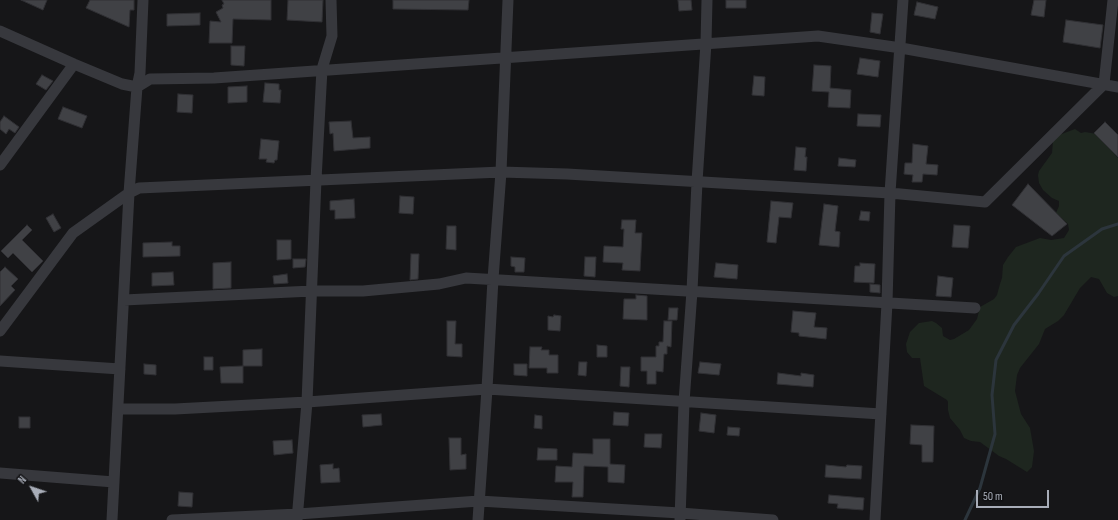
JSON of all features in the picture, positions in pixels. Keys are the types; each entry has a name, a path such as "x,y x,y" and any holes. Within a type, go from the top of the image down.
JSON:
{"street":[{"path":"112,520 119,409 129,194 137,86 140,73 143,0"},
{"path":"297,517 308,402 316,180 322,69 332,36 331,0"},
{"path":"478,520 501,172 508,0"},
{"path":"680,516 684,402 692,291 706,43 707,0"},
{"path":"875,520 888,303 890,193 901,48 903,0"},
{"path":"0,331 73,233 139,188 501,172 567,174 890,193 985,202 1104,84 1113,0"},
{"path":"0,31 122,84 137,86 150,79 214,78 322,69 506,58 818,36 901,48 1118,87"},
{"path":"0,165 3,154 74,64"},
{"path":"124,300 312,291 363,291 439,284 466,278 975,308"},
{"path":"0,361 120,369"},
{"path":"119,409 175,409 487,390 881,414"},
{"path":"0,473 114,482"},
{"path":"172,520 297,517 479,501 680,516 773,520"}],"shaded area":[{"path":"1075,129 1081,133 1085,132 1097,134 1118,158 1118,296 1114,297 1107,293 1099,279 1091,277 1080,288 1064,315 1058,321 1045,329 1039,344 1020,368 1017,375 1015,391 1021,414 1030,428 1034,451 1032,467 1027,472 999,456 980,442 971,441 964,438 960,430 950,418 947,400 924,386 920,358 912,358 907,352 906,344 910,332 919,323 932,321 936,323 942,328 943,336 950,340 969,330 977,319 980,307 994,299 997,295 1002,278 1003,265 1016,247 1040,238 1051,240 1064,238 1069,230 1068,224 1056,213 1059,206 1059,201 1052,198 1043,190 1039,183 1038,175 1039,171 1052,153 1053,141 1059,135"}],"building":[{"path":"21,0 47,0 43,10"},
{"path":"90,0 134,0 134,10 130,10 129,27 86,8"},
{"path":"222,0 271,0 271,20 233,19 232,43 209,43 210,21 221,22 216,12 223,8 222,5 224,4"},
{"path":"288,0 323,0 322,22 287,20"},
{"path":"393,0 469,0 468,10 393,9"},
{"path":"678,0 691,0 692,10 679,11"},
{"path":"726,0 746,0 746,8 726,8"},
{"path":"1034,0 1046,0 1044,17 1031,15"},
{"path":"917,2 938,7 935,19 914,15"},
{"path":"200,13 200,25 167,26 167,14"},
{"path":"872,13 883,14 880,34 870,32"},
{"path":"1066,20 1103,25 1100,48 1063,42"},
{"path":"231,46 245,46 244,66 231,65"},
{"path":"860,58 880,61 878,77 857,74"},
{"path":"814,65 831,66 830,88 851,90 850,108 828,107 829,92 812,91"},
{"path":"42,75 53,81 46,90 36,84"},
{"path":"754,76 765,77 764,96 752,95"},
{"path":"265,83 279,84 279,90 281,90 280,103 263,102"},
{"path":"247,86 247,102 228,103 228,87"},
{"path":"178,94 193,95 192,113 177,112"},
{"path":"63,107 87,116 82,128 58,119"},
{"path":"858,114 881,115 880,127 857,126"},
{"path":"4,116 19,127 15,133 9,129 6,134 0,129 0,122"},
{"path":"351,121 353,138 370,137 370,148 334,151 333,133 330,134 329,122"},
{"path":"1105,122 1118,135 1118,157 1094,133"},
{"path":"261,139 279,141 277,160 275,160 274,163 266,162 267,159 259,159"},
{"path":"913,144 928,146 926,164 938,165 937,175 923,174 922,182 912,182 913,175 904,174 905,163 912,163"},
{"path":"796,147 806,148 806,171 794,170"},
{"path":"839,158 856,160 855,167 838,166"},
{"path":"1028,184 1067,224 1052,236 1012,205"},
{"path":"400,196 414,197 413,214 399,213"},
{"path":"354,199 355,218 335,219 335,210 330,210 330,201"},
{"path":"771,201 793,203 791,218 779,217 776,243 767,242"},
{"path":"824,204 838,206 835,231 840,232 839,247 819,245"},
{"path":"861,211 870,212 869,221 859,220"},
{"path":"53,214 61,228 54,232 46,218"},
{"path":"622,220 636,220 635,233 642,233 640,271 622,270 623,263 603,262 604,246 623,247 624,229 621,229"},
{"path":"27,225 32,230 22,240 43,261 32,272 13,253 8,258 1,251"},
{"path":"954,225 970,226 968,248 952,247"},
{"path":"447,226 456,226 456,250 446,249"},
{"path":"277,240 291,240 291,259 277,260"},
{"path":"172,242 172,246 180,246 180,256 143,257 143,243"},
{"path":"411,254 419,254 418,279 410,280"},
{"path":"511,257 525,258 524,272 515,272 515,267 511,266"},
{"path":"585,257 596,257 595,277 584,276"},
{"path":"293,259 306,259 305,267 293,268"},
{"path":"231,262 231,288 213,289 213,263"},
{"path":"716,263 738,265 737,279 714,277"},
{"path":"860,263 875,264 874,283 854,282 855,266 860,266"},
{"path":"5,267 18,279 11,286 15,290 0,306 0,272"},
{"path":"173,272 174,285 152,286 152,273"},
{"path":"287,274 288,283 274,284 273,276"},
{"path":"938,276 953,278 951,297 936,296"},
{"path":"870,284 880,285 880,293 870,292"},
{"path":"636,295 647,296 647,320 623,319 624,299 636,299"},
{"path":"669,308 678,308 677,320 668,320"},
{"path":"793,311 816,313 814,327 827,328 826,339 799,336 799,333 791,332"},
{"path":"554,315 561,316 560,331 548,330 548,316 553,317"},
{"path":"447,321 456,321 455,344 462,344 462,357 447,356"},
{"path":"664,321 672,321 671,347 667,346 667,354 664,354 663,372 656,371 656,384 647,384 647,371 641,371 641,357 656,357 656,346 659,346 659,342 663,342"},
{"path":"597,345 607,346 607,357 597,357"},
{"path":"530,347 542,347 541,350 549,350 549,355 558,355 558,373 547,373 547,368 529,368"},
{"path":"262,349 262,366 243,366 243,350"},
{"path":"204,357 213,357 213,370 204,370"},
{"path":"579,362 587,362 586,376 578,375"},
{"path":"700,362 721,364 719,375 698,373"},
{"path":"144,364 156,365 156,375 144,374"},
{"path":"514,364 527,364 527,376 514,375"},
{"path":"243,366 243,383 221,383 220,367"},
{"path":"621,367 630,367 629,387 620,386"},
{"path":"778,373 801,376 801,373 814,375 813,387 777,384"},
{"path":"614,412 629,413 628,426 613,425"},
{"path":"701,413 716,415 714,433 699,431"},
{"path":"381,414 382,425 363,427 362,415"},
{"path":"535,415 542,416 542,429 534,428"},
{"path":"19,417 30,417 30,428 19,428"},
{"path":"911,425 934,426 933,462 922,462 922,445 910,444"},
{"path":"728,427 740,428 739,436 727,435"},
{"path":"645,434 662,434 661,448 644,447"},
{"path":"449,438 461,438 461,455 466,454 466,469 450,470"},
{"path":"593,439 610,439 610,464 625,465 624,483 608,482 608,467 584,466 583,497 572,497 573,482 555,482 556,466 572,467 573,453 593,454"},
{"path":"292,440 293,453 274,455 273,441"},
{"path":"538,448 557,449 557,460 537,460"},
{"path":"333,464 333,469 339,468 340,482 321,483 320,465"},
{"path":"826,465 846,467 847,465 862,466 861,479 825,477"},
{"path":"179,492 193,493 192,507 178,506"},
{"path":"829,495 864,498 863,510 837,508 838,504 828,503"}],"waterway":[{"path":"965,520 980,488 995,434 992,395 996,360 1014,325 1038,294 1064,256 1102,229 1118,224"}]}
